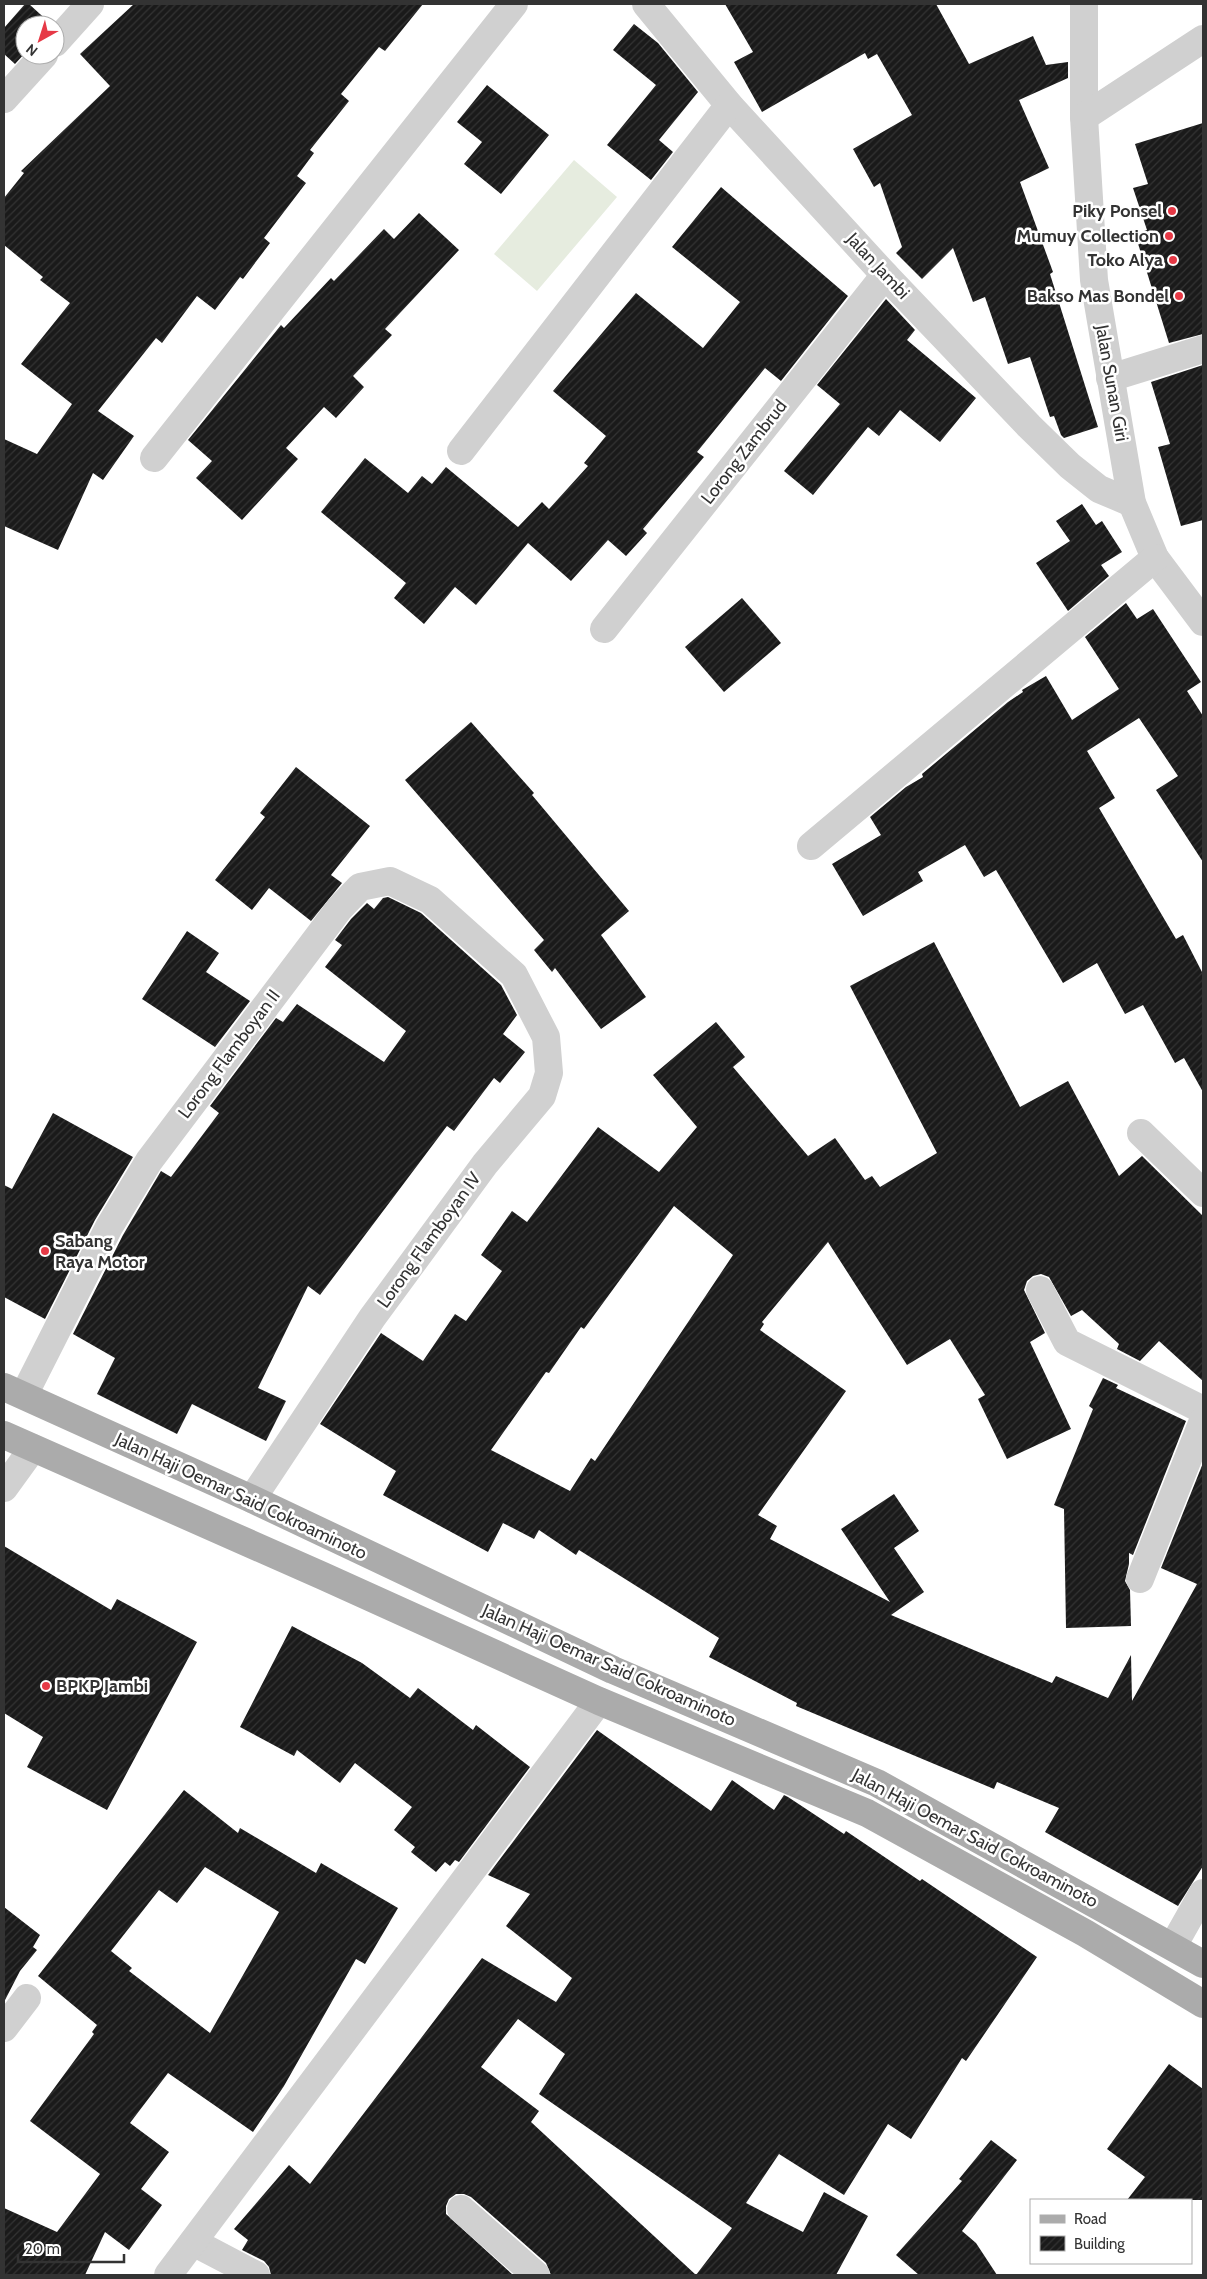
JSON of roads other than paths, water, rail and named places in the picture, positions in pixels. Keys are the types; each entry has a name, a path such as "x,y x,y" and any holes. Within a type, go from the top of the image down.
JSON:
{"main road":[{"name":"Jalan Haji Oemar Said Cokroaminoto","path":"14,1391 53,1411 252,1500 613,1670 878,1783 1203,1964"},
{"path":"33,1448 53,1411"},
{"name":"Jalan Haji Oemar Said Cokroaminoto","path":"4,1435 599,1701 867,1813 1085,1933 1203,2004"},
{"path":"322,1576 341,1542"}],"street":[{"path":"65,32 90,4"},
{"path":"154,458 514,4"},
{"name":"Jalan Jambi","path":"646,4 729,105 885,274 1070,466 1099,489 1132,503"},
{"name":"Jalan Sunan Giri","path":"1084,4 1084,117 1094,280 1132,503 1155,558 1203,622"},
{"path":"1084,117 1203,39"},
{"path":"4,99 35,65"},
{"path":"461,451 729,105"},
{"name":"Lorong Zambrud","path":"604,629 885,274"},
{"path":"1110,378 1203,349"},
{"path":"811,846 1155,558"},
{"name":"Lorong Flamboyan II","path":"14,1391 149,1161 339,909 360,887 390,881 430,900 514,975"},
{"name":"Lorong Flamboyan IV","path":"252,1500 372,1318 484,1164 542,1096 549,1073 546,1037 514,975"},
{"path":"1141,1133 1203,1194"},
{"path":"1040,1290 1067,1342 1203,1410"},
{"path":"1140,1578 1203,1421"},
{"path":"4,1488 33,1448"},
{"path":"168,2275 599,1701"},
{"path":"1173,1946 1203,1893"},
{"path":"4,2028 27,1998"},
{"path":"461,2209 536,2275"},
{"path":"193,2242 256,2275"}],"place":[{"name":"Piky Ponsel","path":"1172,211"},
{"name":"Mumuy Collection","path":"1169,236"},
{"name":"Toko Alya","path":"1173,260"},
{"name":"Bakso Mas Bondel","path":"1179,296"},
{"name":"Sabang Raya Motor","path":"45,1251"},
{"name":"BPKP Jambi","path":"46,1686"}]}
